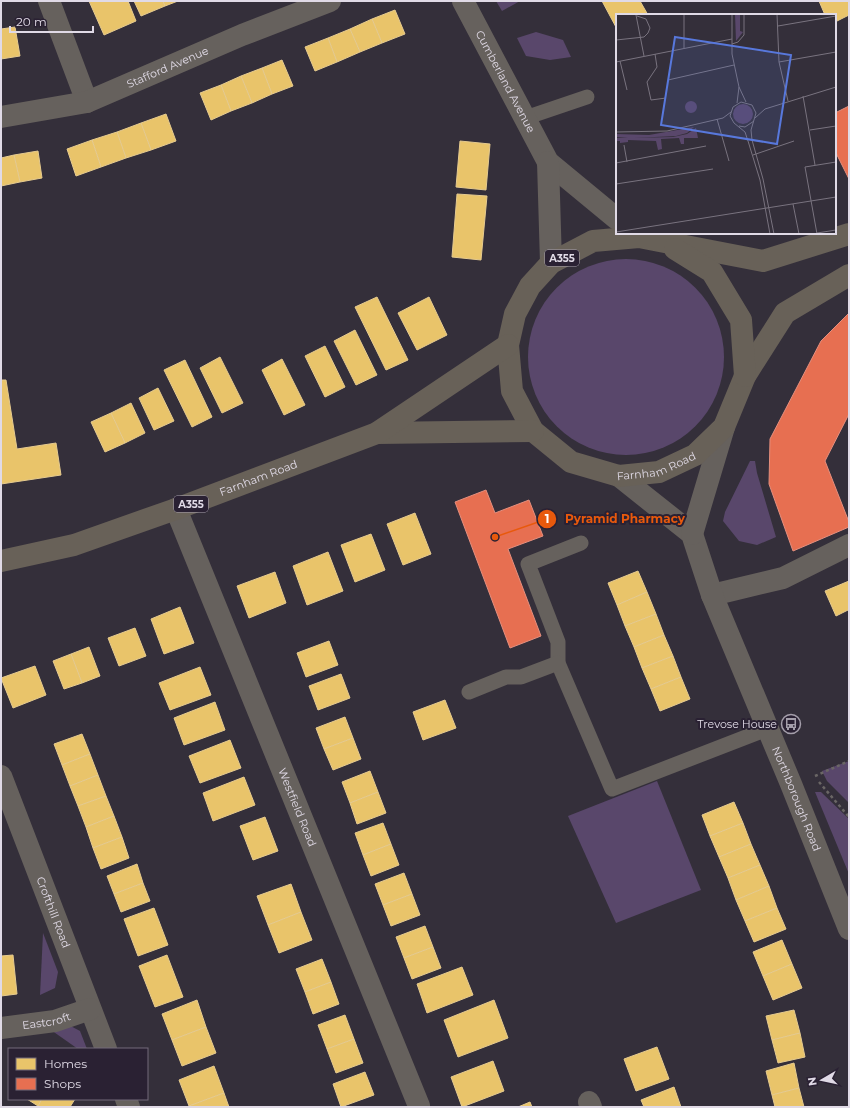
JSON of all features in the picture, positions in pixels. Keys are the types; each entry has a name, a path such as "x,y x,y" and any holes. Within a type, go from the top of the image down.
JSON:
{"main road":[{"name":"Farnham Road","path":"849,234 762,261 636,235 593,241 551,263 530,286 518,307 508,345 512,391 533,431 572,462 619,476 659,472 665,470 695,455 724,427 745,376 785,314 849,276"},
{"name":"Farnham Road","path":"664,242 712,272 741,320 745,376"},
{"name":"Farnham Road","path":"1,562 74,545 176,509 377,433 508,345"},
{"name":"Farnham Road","path":"377,433 533,431"}],"street":[{"path":"49,1 86,102"},
{"name":"Stafford Avenue","path":"1,117 86,102 242,35 330,1"},
{"name":"Cumberland Avenue","path":"463,1 548,162 616,218"},
{"name":"Cumberland Avenue","path":"548,162 551,263"},
{"path":"619,476 692,534 724,427"},
{"name":"Westfield Road","path":"176,509 419,1106"},
{"name":"Northborough Road","path":"692,534 712,595 791,784 849,930"},
{"path":"712,595 783,578 849,546"},
{"name":"Crofthill Road","path":"1,776 106,1048"},
{"name":"Eastcroft","path":"1,1028 55,1021 90,1009"}],"lane":[{"path":"525,118 587,97"},
{"path":"581,542 528,564 558,642 558,662 612,789 767,729"},
{"path":"469,692 506,676 521,677 558,662"}],"path":[{"path":"814,776 849,761"}],"shaded area":[{"path":"496,1 520,1 502,11"},
{"path":"536,32 563,40 571,57 550,60 526,56 517,38"},
{"path":"626,259 645,261 672,271 688,281 702,295 716,320 722,338 724,357 722,376 712,403 702,419 688,433 663,447 645,453 626,455 607,453 580,443 564,433 550,419 536,394 530,376 528,357 530,338 540,311 550,295 564,281 589,267 607,261"},
{"path":"750,461 755,461 757,473 776,537 757,545 739,541 723,521 725,512"},
{"path":"849,761 849,803 827,781 822,771"},
{"path":"657,781 701,890 616,923 568,816"},
{"path":"815,792 821,792 849,819 849,874"},
{"path":"43,933 58,972 55,988 40,995"},
{"path":"63,1022 80,1031 87,1048 77,1048 41,1023"}],"building: Homes":[{"path":"89,1 128,1 136,21 104,35"},
{"path":"134,1 163,1 165,6 141,16"},
{"path":"163,1 178,1 165,6"},
{"path":"602,1 640,1 647,14 616,14 616,27"},
{"path":"819,1 849,1 849,15 836,22 836,14 825,14"},
{"path":"395,10 405,34 382,43 372,19"},
{"path":"372,19 382,43 360,52 350,29"},
{"path":"15,27 20,56 1,59 1,29"},
{"path":"350,29 360,52 337,62 328,38"},
{"path":"328,38 337,62 315,71 305,47"},
{"path":"282,60 293,86 272,94 262,68"},
{"path":"262,68 272,94 252,103 241,76"},
{"path":"241,76 252,103 231,111 221,85"},
{"path":"221,85 231,111 211,120 200,93"},
{"path":"166,114 176,141 151,150 141,123"},
{"path":"141,123 151,150 126,158 117,132"},
{"path":"117,132 126,158 101,167 92,140"},
{"path":"92,140 101,167 76,176 67,149"},
{"path":"460,141 490,144 486,190 456,187"},
{"path":"38,151 42,178 20,182 14,155"},
{"path":"14,155 20,182 1,186 1,158"},
{"path":"457,194 487,196 481,260 452,257"},
{"path":"377,297 408,360 386,370 355,307"},
{"path":"429,297 447,335 417,350 398,313"},
{"path":"355,330 377,375 356,385 334,341"},
{"path":"325,346 345,387 325,397 305,356"},
{"path":"220,357 243,403 222,413 200,368"},
{"path":"282,359 305,405 284,415 262,370"},
{"path":"185,360 212,417 192,427 164,370"},
{"path":"1,380 6,380 17,449 56,443 61,475 1,484"},
{"path":"158,388 174,421 154,430 139,398"},
{"path":"131,403 145,433 125,443 111,413"},
{"path":"111,413 125,443 105,452 91,422"},
{"path":"415,513 431,554 403,565 387,524"},
{"path":"371,534 385,570 355,582 341,545"},
{"path":"328,552 343,591 307,605 293,566"},
{"path":"638,571 647,592 617,605 608,583"},
{"path":"275,572 286,603 249,618 237,586"},
{"path":"849,581 849,612 848,610 836,616 825,591"},
{"path":"647,592 656,614 625,626 617,605"},
{"path":"180,607 194,643 164,654 151,619"},
{"path":"656,614 664,635 634,647 625,626"},
{"path":"135,628 146,656 119,666 108,638"},
{"path":"664,635 673,656 642,668 634,647"},
{"path":"329,641 338,665 306,677 297,653"},
{"path":"89,647 100,676 82,683 71,654"},
{"path":"71,654 82,683 64,689 53,661"},
{"path":"673,656 681,677 651,689 642,668"},
{"path":"35,666 46,695 13,708 1,678"},
{"path":"200,667 211,695 170,710 159,683"},
{"path":"341,674 350,698 318,710 309,686"},
{"path":"681,677 690,699 660,711 651,689"},
{"path":"445,700 456,728 423,740 413,712"},
{"path":"215,702 225,730 184,745 174,718"},
{"path":"345,717 353,738 324,749 316,728"},
{"path":"82,734 90,754 62,765 54,744"},
{"path":"353,738 361,759 333,770 324,749"},
{"path":"230,740 241,768 200,783 189,756"},
{"path":"90,754 98,775 70,786 62,765"},
{"path":"370,771 378,792 350,803 342,782"},
{"path":"98,775 106,796 78,806 70,786"},
{"path":"244,777 255,805 213,821 203,793"},
{"path":"378,792 386,813 357,824 350,803"},
{"path":"106,796 114,816 86,827 78,806"},
{"path":"734,802 743,823 710,836 702,815"},
{"path":"114,816 122,837 93,848 86,827"},
{"path":"265,817 278,851 253,860 240,826"},
{"path":"383,823 391,844 363,855 355,833"},
{"path":"743,823 751,844 719,857 710,836"},
{"path":"122,837 129,858 101,869 93,848"},
{"path":"391,844 399,865 371,876 363,855"},
{"path":"751,844 760,865 728,878 719,857"},
{"path":"137,864 143,883 114,894 107,876"},
{"path":"760,865 769,886 736,900 728,878"},
{"path":"404,873 412,894 383,905 375,884"},
{"path":"143,883 150,901 121,912 114,894"},
{"path":"291,884 301,912 268,925 257,896"},
{"path":"769,886 777,908 745,921 736,900"},
{"path":"412,894 420,915 391,926 383,905"},
{"path":"154,908 168,945 138,956 124,919"},
{"path":"777,908 786,929 754,942 745,921"},
{"path":"301,912 312,940 279,953 268,925"},
{"path":"425,926 433,947 404,958 396,937"},
{"path":"782,940 792,964 763,976 753,952"},
{"path":"433,947 441,968 412,979 404,958"},
{"path":"13,955 17,994 1,996 1,956"},
{"path":"167,955 183,997 155,1007 139,966"},
{"path":"322,959 331,982 305,992 296,969"},
{"path":"792,964 802,988 773,1000 763,976"},
{"path":"462,967 473,995 427,1013 417,984"},
{"path":"331,982 339,1004 313,1014 305,992"},
{"path":"197,1000 206,1027 172,1040 162,1014"},
{"path":"494,1000 508,1038 458,1057 444,1020"},
{"path":"794,1010 800,1033 772,1040 766,1016"},
{"path":"345,1015 354,1039 327,1049 318,1025"},
{"path":"206,1027 216,1053 182,1066 172,1040"},
{"path":"800,1033 805,1057 778,1063 772,1040"},
{"path":"354,1039 363,1063 336,1073 327,1049"},
{"path":"657,1047 669,1079 636,1091 624,1059"},
{"path":"493,1061 504,1091 462,1107 451,1077"},
{"path":"794,1063 799,1088 772,1095 766,1071"},
{"path":"214,1066 224,1093 189,1106 179,1080"},
{"path":"365,1072 374,1095 341,1107 333,1084"},
{"path":"674,1087 681,1107 644,1107 641,1100"},
{"path":"799,1088 804,1107 775,1107 772,1095"},
{"path":"224,1093 229,1107 189,1106"},
{"path":"29,1100 41,1100 38,1106"},
{"path":"41,1100 74,1100 70,1107 38,1106"},
{"path":"530,1102 532,1107 518,1107"}],"building: Shops":[{"path":"849,106 849,179 836,153 836,112"},
{"path":"849,313 849,414 825,461 849,522 849,527 793,551 769,484 770,439 821,341"},
{"path":"486,490 495,513 529,500 543,536 508,549 541,636 510,648 455,502"}],"place":[{"name":"Pyramid Pharmacy","path":"495,537"},
{"name":"Trevose House","path":"791,724"}]}
